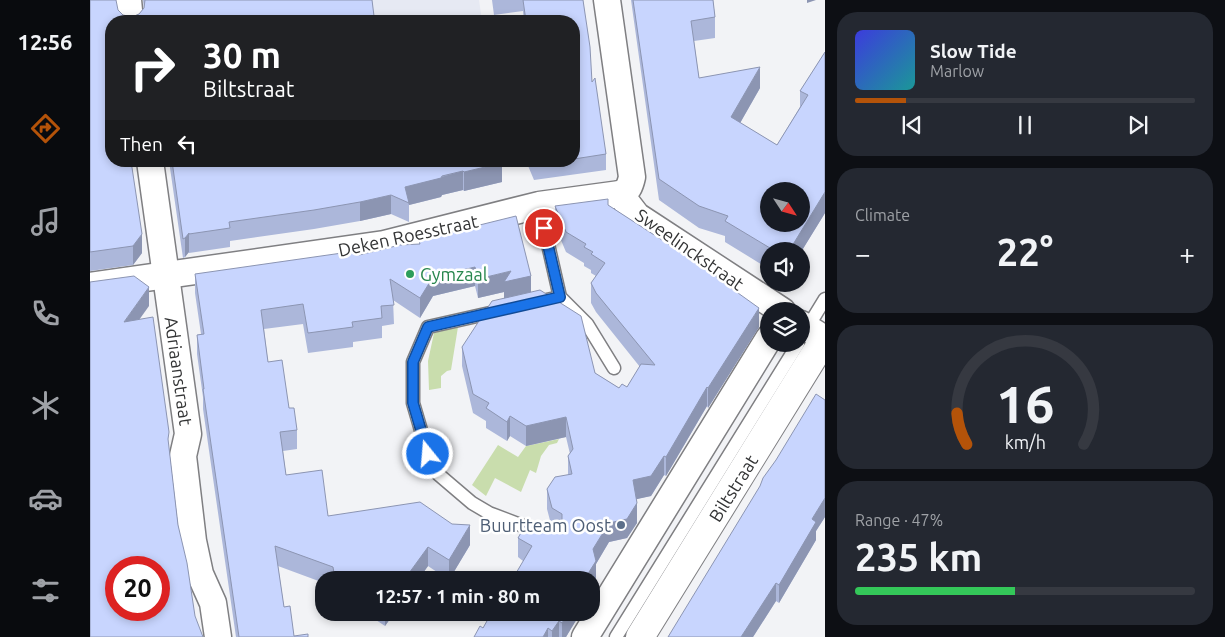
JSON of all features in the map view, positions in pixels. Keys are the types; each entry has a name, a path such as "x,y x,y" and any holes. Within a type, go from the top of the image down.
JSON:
{"street":[{"path":"128,0 129,15"},
{"name":"Sweelinckstraat","path":"607,0 632,178 626,192 620,194 637,216 768,302"},
{"name":"Adriaanstraat","path":"151,167 188,434 183,456 194,542 200,574 213,603 218,637"},
{"name":"Deken Roesstraat","path":"90,286 384,244 540,206 620,194"},
{"name":"Biltstraat","path":"640,637 812,336"},
{"path":"584,637 760,352"}],"lane":[{"path":"540,206 560,297 588,324 614,368"},
{"path":"547,535 489,513 472,504 438,474 428,454 413,403 413,362 428,327 560,297"},
{"name":"Biltstraat","path":"616,637 812,336 825,299"}],"shaded area":[{"path":"213,0 479,0 481,15 215,15"}],"green space":[{"path":"458,327 451,370 441,376 441,388 429,390 428,361 434,333"},
{"path":"559,439 557,443 549,445 541,456 536,473 530,470 521,492 495,478 486,496 472,485 498,445 518,457 526,446"}],"building":[{"path":"90,0 116,0 118,10 123,15 105,15 105,167 132,167 142,234 133,246 90,252"},
{"path":"145,0 372,0 374,15 137,15 144,8"},
{"path":"523,0 583,0 590,47 592,82 595,78 606,154 580,158 580,15 525,15"},
{"path":"633,0 713,0 715,17 691,21 699,78 760,67 731,117 777,145 808,95 800,91 825,52 825,192 810,217 810,182 760,182 760,232 801,232 794,242 760,242 725,221 728,216 699,206 659,179"},
{"path":"173,167 485,167 442,176 441,178 405,187 409,203 391,195 314,210 229,222 230,228 189,233 183,239"},
{"path":"608,199 608,205 682,253 690,253 692,260 708,271 714,271 717,278 759,308 707,387 666,457 664,456 651,476 633,480 637,503 627,519 609,523 593,549 596,561 590,571 517,571 532,546 518,538 527,522 557,530 556,526 562,522 562,514 552,508 547,489 555,477 572,474 568,456 573,449 566,417 526,426 510,416 507,422 486,408 489,403 473,394 462,347 492,301 540,290 581,316 595,373 619,388 622,384 627,387 641,364 655,365 596,293 591,283 605,263 584,247 586,244 566,232 555,206"},
{"path":"516,216 531,276 504,282 511,271 478,279 475,267 433,277 420,298 390,279 394,305 381,306 382,318 352,322 353,327 308,333 303,304 261,310 268,362 282,360 289,408 294,408 297,430 280,432 286,475 322,470 328,516 420,502 452,524 470,525 449,560 428,547 411,571 334,571 333,567 275,546 284,607 290,606 294,636 308,634 308,637 239,637 203,389 197,335 204,334 195,274 363,250 359,255 400,245 420,244 419,240"},
{"path":"134,276 149,287 124,322 153,317 169,432 168,439 178,525 187,563 195,616 203,637 90,637 90,282"},
{"path":"816,394 825,400 825,498 812,519 816,522 779,585 776,583 741,637 668,637 760,486 763,478"},
{"path":"487,621 559,621 552,631 548,628 543,637 474,637 480,626 483,628"}],"place":[{"name":"Gymzaal","path":"410,274"},
{"name":"Buurtteam Oost","path":"621,525"}],"route":[{"path":"428,454 413,403 413,362 428,327 560,297 544,228"}]}
